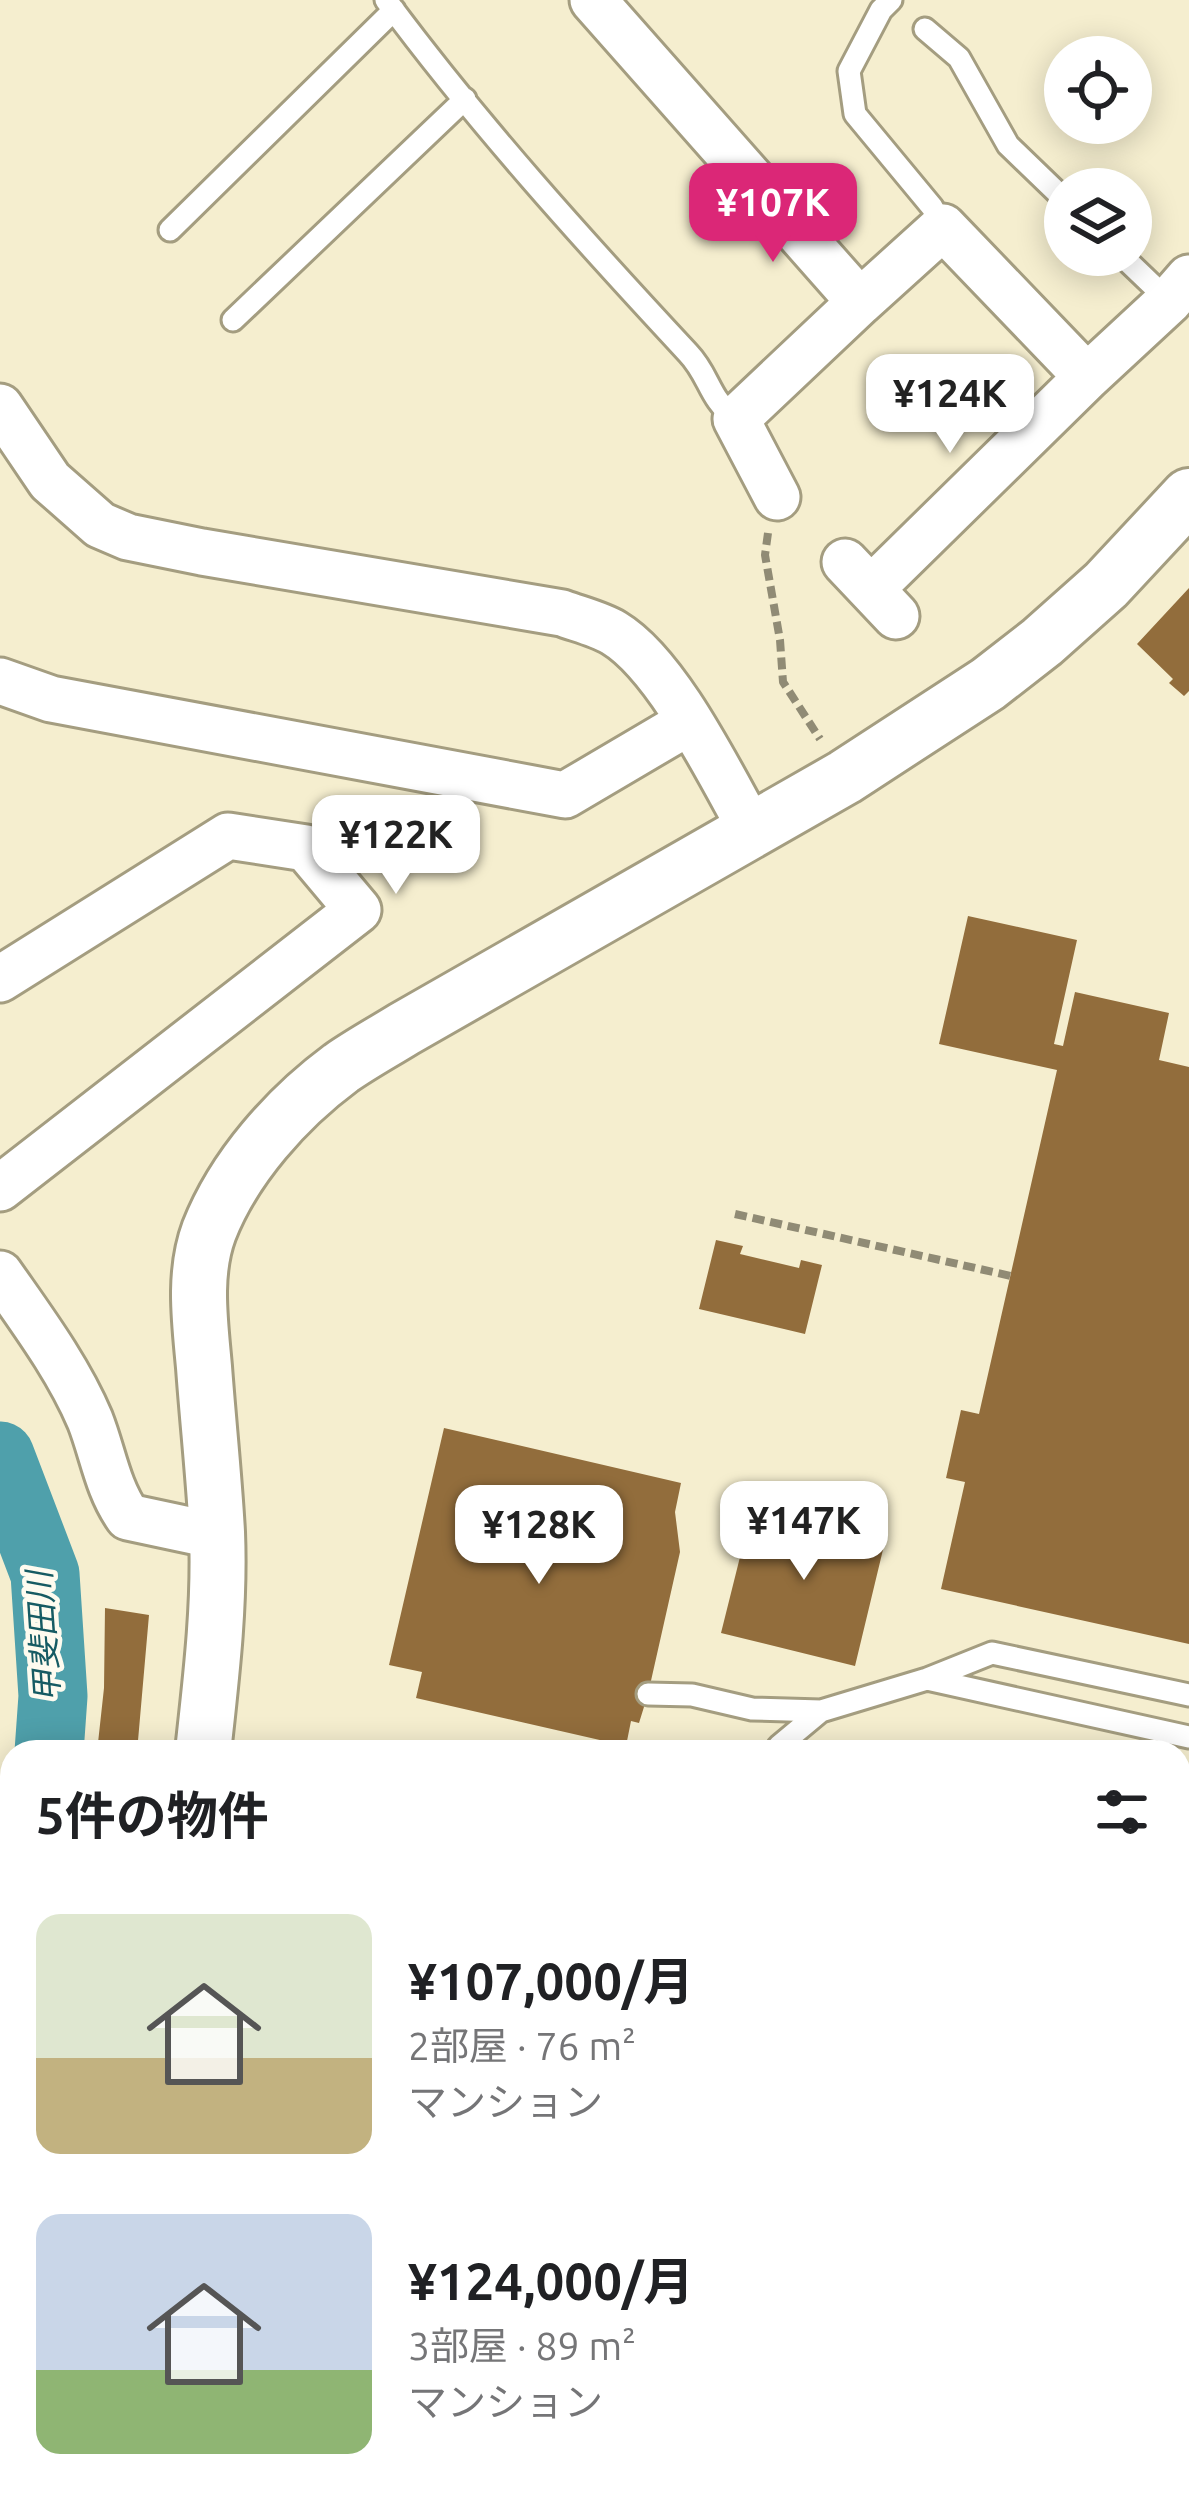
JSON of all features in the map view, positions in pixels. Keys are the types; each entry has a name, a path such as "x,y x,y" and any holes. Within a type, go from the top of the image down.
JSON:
{"street":[{"path":"593,0 860,302"},
{"path":"777,497 736,419 943,226 1087,377"},
{"path":"870,589 986,504 1087,377 1179,290"},
{"path":"0,407 50,481 100,525 128,537 562,613 614,633 652,664 752,830"},
{"path":"204,1740 216,1641 217,1536 199,1274 209,1232 232,1187 264,1142 294,1108 341,1069 404,1029 845,777 988,684 1106,584 1189,496"},
{"path":"0,681 51,699 565,795 689,722"},
{"path":"0,980 228,836 306,848 358,910 0,1187"},
{"path":"0,1274 90,1420 115,1498 128,1517 217,1536"}],"lane":[{"path":"891,0 849,71 855,114 943,226"},
{"path":"170,230 390,5 597,256 694,359 719,406 736,419"},
{"path":"925,29 959,58 1008,145 1044,180"},
{"path":"233,320 465,99"},
{"path":"1152,274 1179,290"},
{"path":"647,1694 692,1695 752,1709 821,1711 927,1679 992,1653 1189,1695"},
{"path":"927,1679 1189,1737"},
{"path":"752,1709 772,1740"},
{"path":"788,1740 821,1711"}],"path":[{"path":"777,497 764,554 781,640 783,682 828,751"},
{"path":"735,1214 1011,1276"}],"building":[{"path":"1189,588 1189,691 1184,696 1137,644"},
{"path":"968,916 1077,940 1054,1044 1063,1046 1075,992 1169,1013 1159,1060 1189,1067 1189,1644 941,1589 965,1482 946,1478 961,1410 979,1414 1057,1070 939,1044"},
{"path":"716,1240 743,1246 740,1254 799,1268 801,1260 822,1265 805,1334 699,1309"},
{"path":"444,1428 681,1483 675,1512 680,1552 648,1694 639,1723 631,1721 627,1740 600,1740 416,1698 422,1672 389,1665"},
{"path":"754,1501 887,1533 855,1666 721,1633"},
{"path":"105,1608 149,1615 138,1740 98,1740"}],"waterway":[{"name":"甲斐田川","path":"0,1456 45,1574 53,1696 50,1740"}]}
